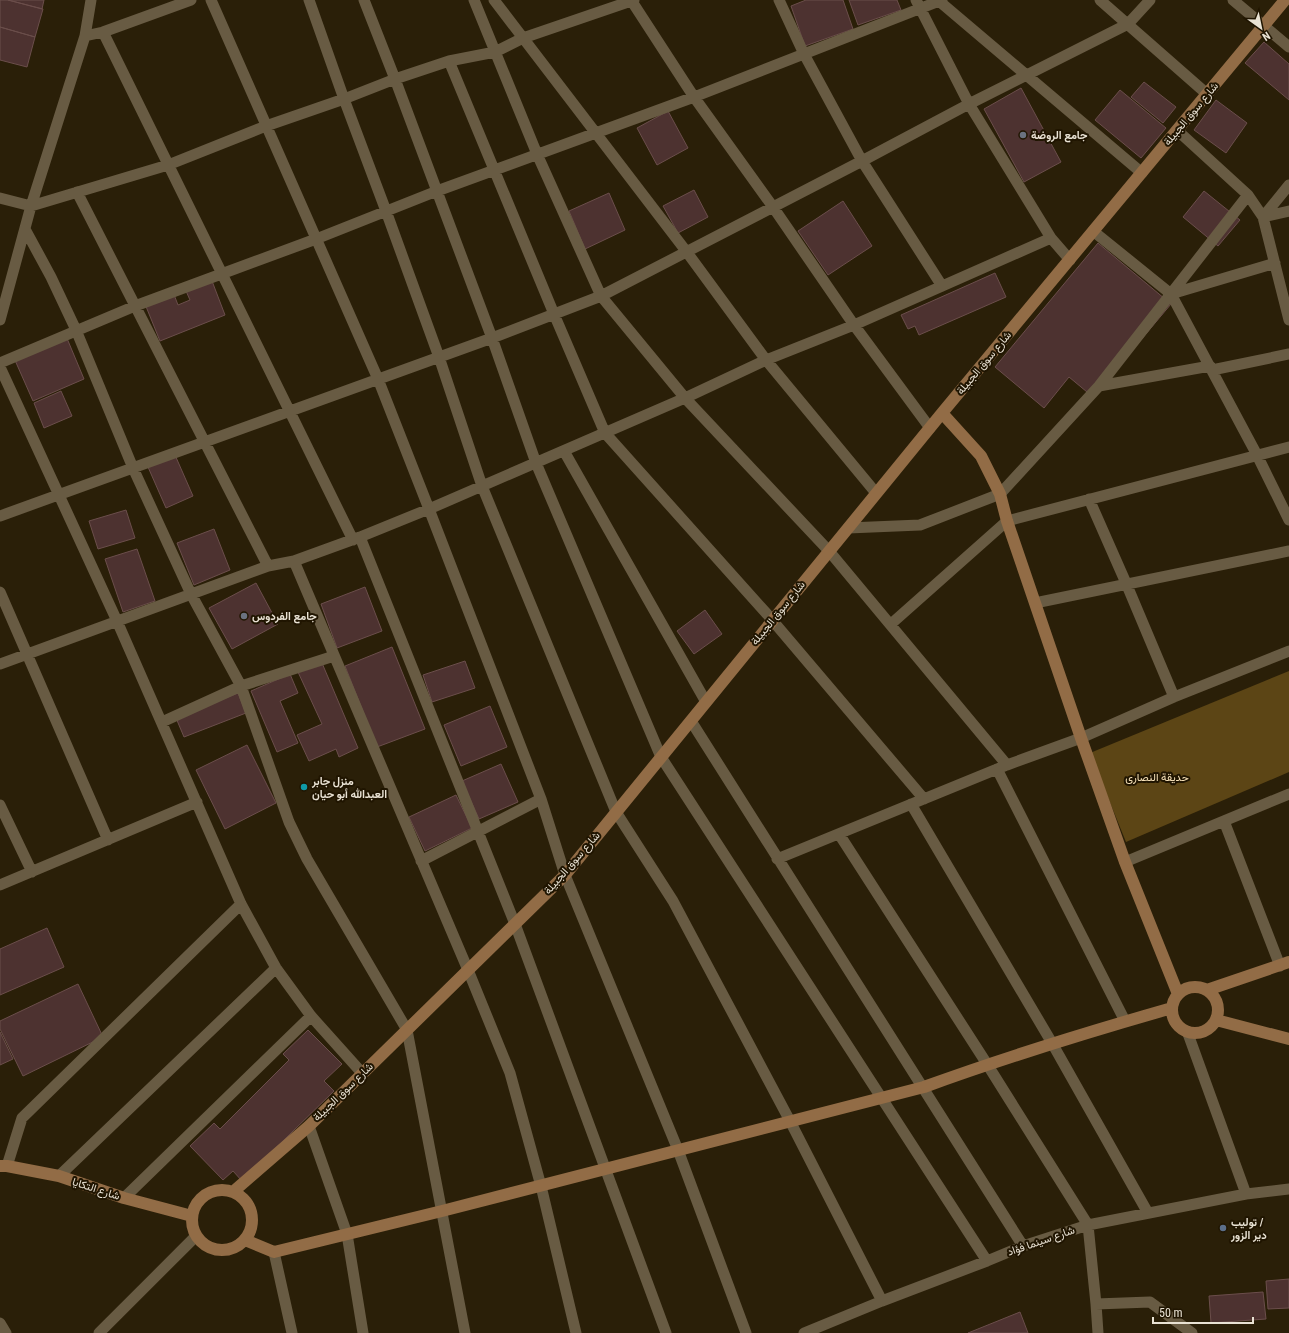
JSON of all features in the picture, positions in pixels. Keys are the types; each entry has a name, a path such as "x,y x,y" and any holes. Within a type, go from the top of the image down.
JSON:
{"street":[{"path":"0,320 31,206 85,36 91,0"},
{"path":"85,36 102,32 191,0"},
{"path":"211,0 378,379 541,799 565,875 678,1150 746,1333"},
{"path":"309,0 439,357 482,486 616,812 673,901 790,1121 882,1301"},
{"path":"364,0 492,338 536,463 661,757 987,1261"},
{"path":"474,0 537,154 601,296 685,398 829,551 891,624 1002,767 1125,1021"},
{"path":"494,0 686,251 766,360 876,493"},
{"path":"0,198 31,206 168,165 266,126 344,99 395,79 449,61 495,52 523,38 632,0 694,97 773,207 854,325 930,428"},
{"path":"779,0 804,54 862,161 942,286"},
{"path":"1100,0 1208,94"},
{"path":"0,516 492,338 601,296 862,161 968,104 1128,24 1150,0"},
{"path":"1233,0 1289,47"},
{"name":"شارع سوق الجبيلة","path":"234,1191 309,1126 565,875 876,493 1093,231 1178,131 1285,0"},
{"path":"0,363 135,306 316,239 437,191 694,97 804,54 918,4 940,1 1025,75 1142,173"},
{"path":"918,4 968,104 1051,238 1070,260"},
{"path":"102,32 290,411 357,538 515,924 666,1333"},
{"path":"449,61 605,433 773,620 924,799"},
{"path":"1178,131 1248,195 1263,216 1289,320"},
{"path":"1263,216 1289,185"},
{"path":"77,192 268,566"},
{"path":"848,528 920,525 1000,494 1099,386 1248,195"},
{"path":"1263,216 1289,211"},
{"path":"25,229 52,277 76,330 133,468 191,594 241,686 289,822 308,859 407,1030 465,1333"},
{"path":"1093,231 1171,294 1257,455 1289,520"},
{"path":"0,664 268,566 294,561 429,509 685,398 766,360 854,325 1051,238"},
{"path":"1171,294 1275,263"},
{"path":"1099,386 1289,354"},
{"path":"0,366 117,621 241,904 276,968 311,1016 362,1073"},
{"path":"942,413 981,456 1000,494 1007,520 1081,738 1125,862 1178,994"},
{"path":"891,624 1007,520 1289,447"},
{"path":"564,451 706,702"},
{"path":"1088,499 1126,583 1174,697"},
{"path":"1035,602 1289,551"},
{"path":"294,561 468,970 510,1073 541,1186 576,1333"},
{"path":"0,592 108,840"},
{"path":"777,859 1002,767 1081,738 1174,697 1289,651"},
{"path":"162,722 241,686 334,656"},
{"path":"690,721 924,1087 1023,1246"},
{"path":"1125,862 1289,794"},
{"path":"421,861 541,799"},
{"path":"0,885 197,802"},
{"path":"911,804 1052,1043 1148,1213"},
{"path":"0,806 32,872"},
{"path":"1207,990 1284,964 1224,821"},
{"path":"839,834 987,1064 1088,1225 1098,1333"},
{"path":"4,1166 22,1118 241,904"},
{"path":"59,1176 276,968"},
{"path":"1200,987 1207,990 1216,1000 1218,1007 1216,1020 1212,1025 1200,1032 1186,1031 1180,1027 1173,1015 1172,1008 1174,1000 1184,989 1200,987"},
{"path":"245,1240 274,1252 442,1211 924,1087 987,1064 1052,1043 1172,1008"},
{"path":"124,1198 311,1016"},
{"path":"1216,1020 1289,1039"},
{"path":"1186,1031 1246,1194"},
{"path":"309,1126 347,1234 363,1333"},
{"name":"شارع التكايا","path":"4,1166 59,1176 124,1198 192,1216"},
{"name":"شارع سينما فؤاد","path":"804,1333 1023,1246 1088,1225 1246,1194 1289,1189"},
{"path":"220,1190 234,1191 245,1200 251,1209 252,1226 245,1240 237,1247 224,1251 213,1250 203,1244 196,1236 192,1226 192,1216 195,1206 201,1198 210,1192 220,1190"},
{"path":"99,1333 196,1236"},
{"path":"274,1252 292,1333"},
{"path":"1096,1304 1150,1302 1192,1333"},
{"path":"0,1323 6,1333"}],"green space":[{"name":"حديقة النصارى","path":"1289,671 1289,772 1126,842 1090,753"}],"building":[{"path":"0,0 8,0 43,9 35,37 0,27"},
{"path":"8,0 44,0 42,9"},
{"path":"806,0 843,0 853,29 805,46 791,6"},
{"path":"849,0 897,0 901,10 858,25"},
{"path":"0,27 35,37 27,67 0,60"},
{"path":"1264,42 1289,64 1289,100 1245,63"},
{"path":"1144,82 1176,107 1163,123 1131,97"},
{"name":"جامع الروضة","path":"1021,88 1061,162 1024,182 984,109"},
{"path":"1120,90 1166,128 1141,158 1095,120"},
{"path":"1216,100 1247,123 1226,153 1194,130"},
{"path":"668,111 688,148 657,165 637,128"},
{"path":"694,190 708,217 678,233 663,206"},
{"path":"1204,191 1240,220 1218,246 1183,217"},
{"path":"609,193 625,230 585,249 569,211"},
{"path":"843,201 872,246 828,275 798,231"},
{"path":"1098,243 1171,304 1093,397 1069,377 1044,408 995,367"},
{"path":"995,273 1006,297 919,335 915,326 908,329 901,315"},
{"path":"212,281 225,315 160,341 145,304 173,292 178,305 190,300 186,291"},
{"path":"66,336 84,379 33,401 14,358"},
{"path":"61,391 72,416 44,428 34,403"},
{"path":"175,455 193,496 166,508 148,467"},
{"path":"126,510 135,538 98,549 89,521"},
{"path":"214,529 230,570 194,585 177,543"},
{"path":"137,549 155,601 123,612 105,559"},
{"name":"جامع الفردوس","path":"256,583 278,624 232,649 209,608"},
{"path":"365,587 382,631 337,648 321,604"},
{"path":"705,610 722,634 694,654 677,631"},
{"path":"392,647 425,729 377,747 345,666"},
{"path":"465,661 475,688 432,702 423,675"},
{"path":"322,663 358,748 339,757 336,749 309,761 297,735 322,724 298,672"},
{"path":"290,674 298,693 280,701 298,743 277,752 251,691"},
{"path":"238,693 246,713 184,737 176,718"},
{"path":"490,706 507,747 461,766 444,725"},
{"path":"247,745 276,803 225,829 196,770"},
{"path":"501,764 518,802 479,819 462,781"},
{"path":"456,795 472,828 425,851 409,817"},
{"path":"47,928 64,967 0,995 0,949"},
{"path":"78,984 103,1037 23,1076 0,1029 0,1021"},
{"path":"308,1030 342,1064 324,1081 334,1091 242,1181 233,1171 223,1180 190,1146 214,1123 220,1129 289,1060 283,1054"},
{"path":"0,1032 13,1059 0,1065"},
{"path":"1289,1279 1289,1308 1268,1309 1266,1281"},
{"path":"1263,1292 1266,1319 1211,1323 1209,1296"},
{"path":"1020,1312 1028,1333 968,1333"}],"place":[{"name":"جامع الروضة","path":"1023,135"},
{"name":"جامع الفردوس","path":"244,616"},
{"name":"منزل جابر العبدالله أبو حيان","path":"304,787"},
{"name":"توليب / دير الزور","path":"1223,1228"}]}
